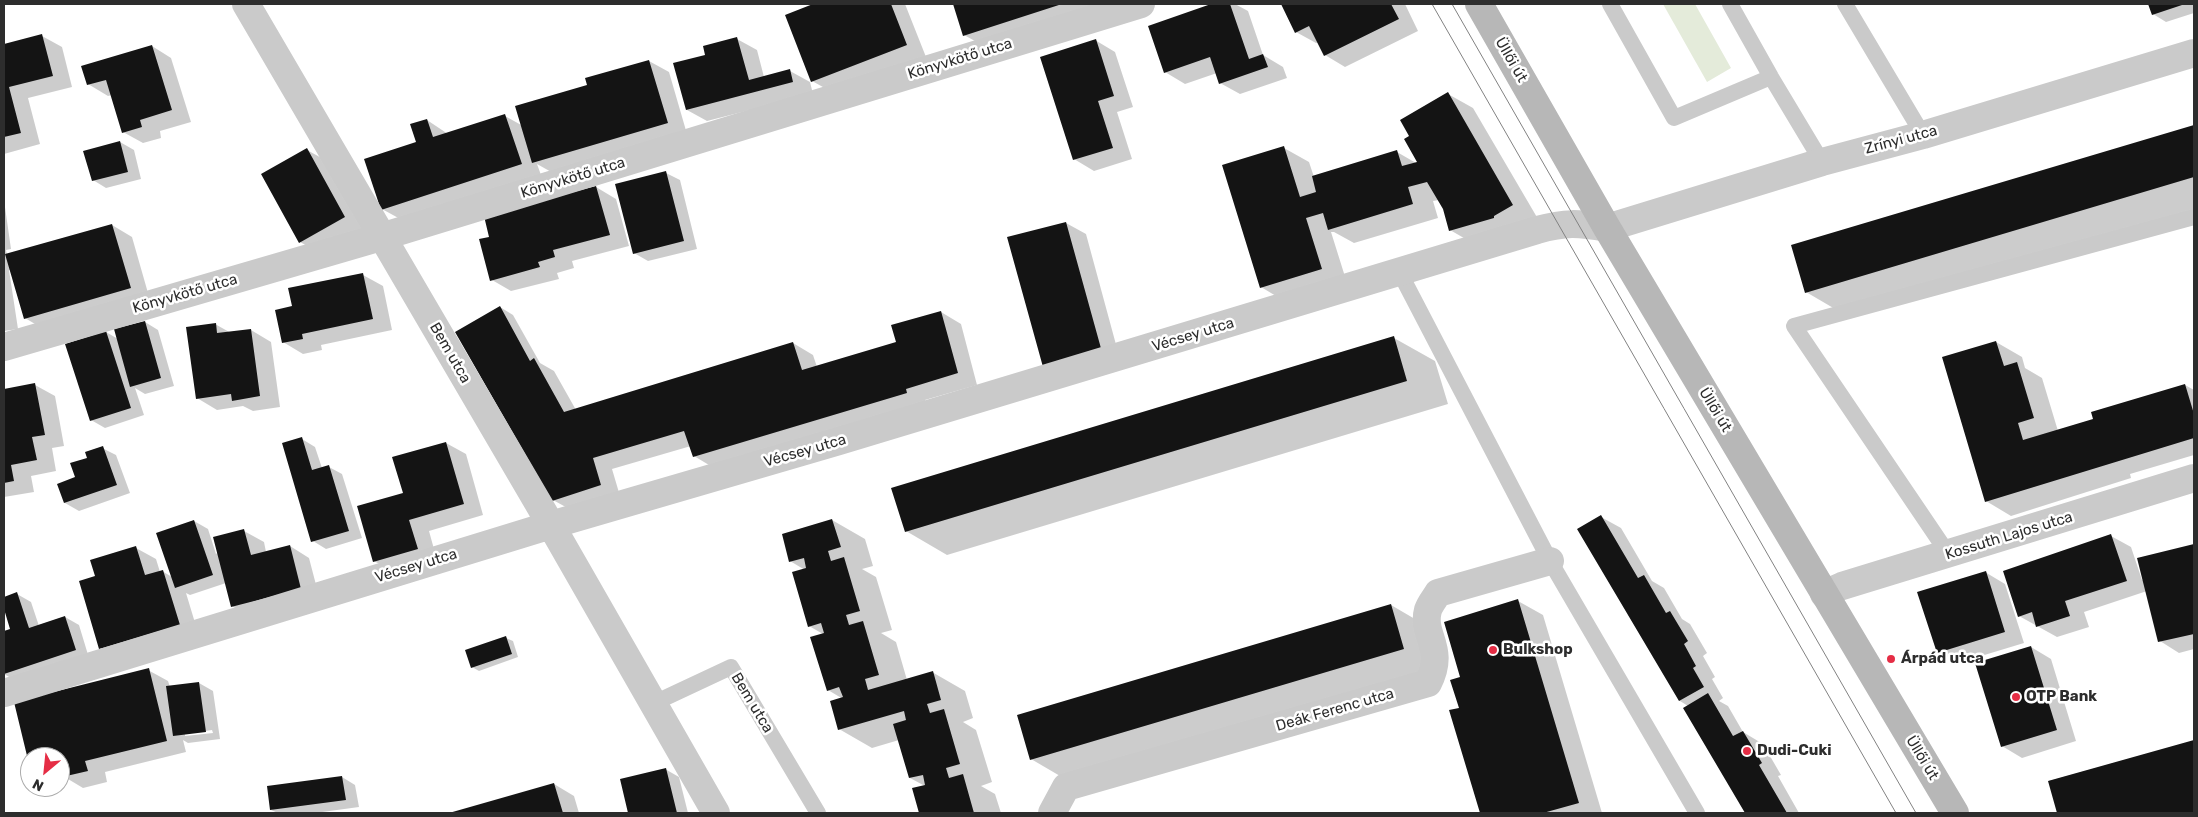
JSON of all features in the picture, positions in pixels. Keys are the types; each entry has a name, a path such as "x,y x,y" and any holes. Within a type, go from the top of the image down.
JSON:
{"main road":[{"name":"Üllői út","path":"1479,4 1607,228 1955,813"}],"street":[{"name":"Bem utca","path":"246,4 551,525 716,813"},
{"name":"Könyvkötő utca","path":"4,348 381,237 1141,4"},
{"name":"Zrínyi utca","path":"1607,228 1822,162 1923,135 2194,53"},
{"name":"Vécsey utca","path":"4,693 551,525 839,441 1558,224 1578,223 1607,228"},
{"name":"Kossuth Lajos utca","path":"1824,594 1842,586 1949,555 2194,478"},
{"name":"Deák Ferenc utca","path":"1052,813 1066,787 1428,683 1434,671 1436,655 1428,625 1428,610 1438,593 1550,561"}],"lane":[{"path":"1610,4 1674,118 1771,77"},
{"path":"1730,4 1822,162"},
{"path":"1845,4 1923,135"},
{"path":"1949,555 1794,326 2194,217"},
{"path":"1400,273 1550,561 1697,813"},
{"name":"Bem utca","path":"652,704 731,667 818,813"}],"green space":[{"path":"1663,4 1695,4 1731,68 1707,82"}],"building":[{"path":"813,4 891,4 907,45 811,82 785,15"},
{"path":"953,4 1062,4 963,36"},
{"path":"1211,4 1230,4 1249,59 1263,54 1268,67 1219,84 1210,57 1164,73 1148,26"},
{"path":"1281,4 1391,4 1399,19 1324,56 1309,26 1295,33"},
{"path":"2148,4 2185,4 2152,15"},
{"path":"42,34 53,76 9,87 21,133 4,137 4,44"},
{"path":"737,37 749,80 790,69 793,82 686,110 673,63 705,55 703,46"},
{"path":"1096,39 1114,96 1098,101 1113,148 1073,160 1040,57"},
{"path":"152,45 172,110 140,120 142,127 122,133 106,80 87,85 81,66"},
{"path":"649,60 668,123 532,163 515,106 587,85 585,78"},
{"path":"1448,92 1513,205 1494,216 1494,218 1449,231 1443,209 1427,182 1408,187 1413,204 1328,230 1323,213 1306,218 1322,269 1260,288 1222,165 1284,146 1300,197 1316,192 1312,176 1397,150 1402,166 1417,162 1404,139 1409,136 1400,120"},
{"path":"505,114 522,164 381,210 364,159 416,142 410,124 427,119 433,137"},
{"path":"2194,125 2194,177 1805,293 1791,245"},
{"path":"120,141 128,172 92,181 83,151"},
{"path":"307,148 345,217 299,243 261,174"},
{"path":"666,171 684,241 633,254 615,184"},
{"path":"596,186 610,235 553,250 555,257 538,262 540,267 490,281 479,239 489,237 484,216"},
{"path":"1066,222 1102,352 1043,367 1007,237"},
{"path":"112,224 131,288 24,319 5,254"},
{"path":"363,273 373,319 302,334 303,339 282,343 275,310 292,306 288,288"},
{"path":"500,306 530,361 534,358 564,412 793,342 802,370 896,342 891,325 941,311 958,373 906,389 907,393 693,457 684,431 593,458 601,485 552,501 455,332"},
{"path":"145,321 161,378 130,387 114,329"},
{"path":"216,323 217,333 251,329 260,396 232,401 231,394 196,399 186,327"},
{"path":"106,331 131,408 90,421 65,344"},
{"path":"1394,336 1407,381 905,532 891,488"},
{"path":"1996,341 2004,366 2017,362 2034,418 2018,423 2023,440 2093,419 2091,412 2185,384 2194,414 2194,438 1985,502 1942,357"},
{"path":"35,383 45,435 32,437 37,460 11,465 14,481 4,483 4,389"},
{"path":"302,437 312,470 329,465 349,531 311,542 282,443"},
{"path":"446,442 464,504 409,520 418,549 373,562 357,506 403,493 392,457"},
{"path":"103,446 117,485 64,503 57,484 75,477 70,463 87,458 85,452"},
{"path":"1601,515 1638,578 1644,575 1666,613 1670,611 1688,641 1684,644 1696,666 1693,668 1704,687 1679,701 1577,529"},
{"path":"832,519 841,547 828,551 831,561 844,557 860,611 846,615 849,625 863,621 879,675 865,679 868,690 933,671 941,700 927,704 930,713 944,709 960,764 946,768 949,778 963,774 974,813 919,813 912,788 925,785 923,775 909,778 893,724 906,720 904,711 838,730 830,701 843,697 839,687 827,691 810,637 824,633 821,623 808,627 792,572 806,568 804,558 789,562 782,534"},
{"path":"194,520 213,575 175,588 156,533"},
{"path":"244,529 251,555 290,545 301,589 231,607 213,537"},
{"path":"2111,534 2127,581 2065,601 2070,616 2036,627 2032,612 2018,617 2003,571"},
{"path":"2194,544 2194,634 2158,642 2137,558"},
{"path":"136,546 145,575 163,570 180,625 99,649 79,581 95,576 90,560"},
{"path":"1986,571 2005,632 1937,653 1917,592"},
{"path":"17,592 29,628 65,616 76,650 4,674 4,631 10,629 4,609 4,597"},
{"path":"1518,599 1579,803 1543,813 1480,813 1449,710 1459,708 1450,680 1460,677 1444,622"},
{"path":"1391,604 1404,649 1030,760 1017,715"},
{"path":"506,636 512,654 471,668 465,650"},
{"name":"OTP Bank","path":"2031,646 2057,730 2001,747 1975,663"},
{"path":"149,668 167,741 85,761 88,771 70,775 70,747 25,747 14,702"},
{"path":"199,682 206,732 173,736 166,686"},
{"path":"1708,693 1733,736 1743,731 1762,763 1759,765 1787,813 1745,813 1683,708"},
{"path":"2194,740 2194,813 2057,813 2048,781"},
{"path":"666,768 677,813 628,813 620,779"},
{"path":"342,776 346,800 270,810 267,786"},
{"path":"554,783 563,813 449,813"}],"tram line":[{"path":"1432,4 1896,813"},
{"path":"1452,4 1916,813"}],"place":[{"name":"Bulkshop","path":"1493,650"},
{"name":"Árpád utca","path":"1891,659"},
{"name":"OTP Bank","path":"2016,697"},
{"name":"Dudi-Cuki","path":"1747,751"}]}
